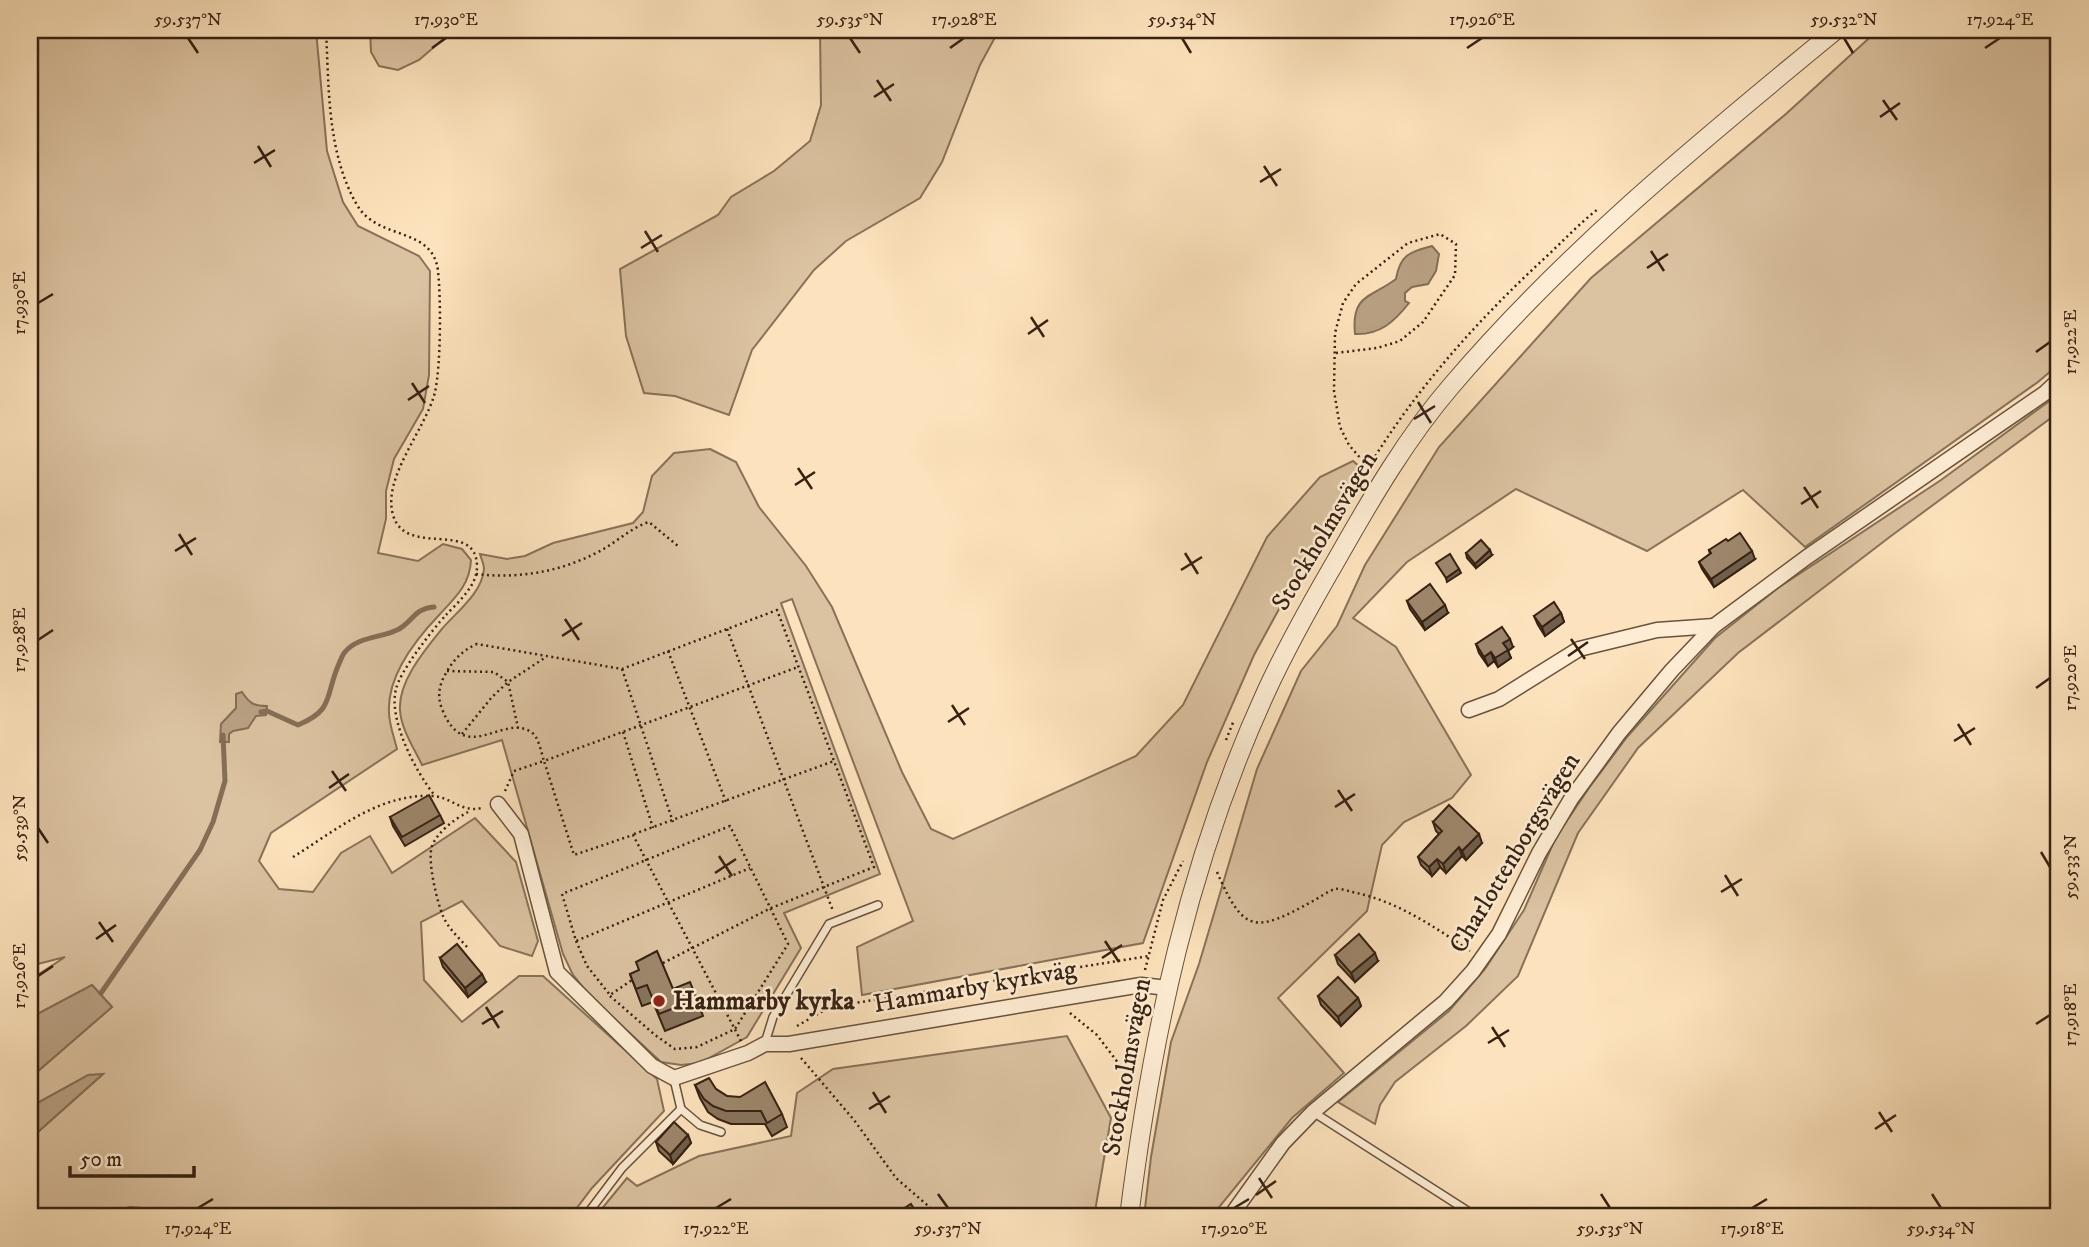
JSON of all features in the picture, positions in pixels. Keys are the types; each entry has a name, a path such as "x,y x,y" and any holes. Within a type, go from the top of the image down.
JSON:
{"street":[{"name":"Stockholmsvägen","path":"1129,1217 1155,1042 1201,862 1265,694 1294,635 1384,481 1449,388 1529,298 1603,227 1836,30"},
{"name":"Charlottenborgsvägen","path":"1230,1217 1283,1143 1312,1112 1446,1001 1482,959 1499,934 1539,853 1571,799 1619,733 1672,670 1714,626 1807,557 2045,393 2059,380"},
{"path":"1469,710 1499,699 1579,649 1657,630 1714,626"},
{"path":"498,804 521,834 557,972 652,1066 674,1078"},
{"name":"Hammarby kyrkväg","path":"674,1078 748,1053 765,1044 789,1044 1141,985 1168,988"}],"lane":[{"path":"765,1044 773,1017 829,924 878,905"},
{"path":"674,1078 681,1109 700,1125 721,1132"},
{"path":"585,1217 622,1168 681,1109"},
{"path":"1312,1112 1477,1217"}],"path":[{"path":"326,30 335,151 348,186 358,207 373,224 413,237 429,247 438,268 439,315 435,391 427,415 400,463 392,501 393,516 402,530 420,539 456,540 470,547 477,564 477,574 467,592 438,623 396,688 395,711 401,734 427,786 435,796"},
{"path":"1349,501 1368,467 1432,376 1506,293 1602,206"},
{"path":"1336,353 1377,348 1400,341 1423,322 1455,275 1456,244 1440,234 1408,243 1356,284 1343,303 1335,333 1334,391 1340,427 1349,445 1384,481"},
{"path":"477,574 509,577 541,573 597,553 637,526 649,523 678,546"},
{"path":"651,969 771,908 873,867 800,667 777,610 622,669 477,644 463,650 441,683 438,699 446,718 462,734 476,738 519,728 532,732 574,855 673,822 834,761"},
{"path":"727,629 837,921"},
{"path":"668,651 726,802"},
{"path":"462,734 508,682 546,657"},
{"path":"467,947 451,930 443,916 436,891 431,848 438,835 458,818 470,811 498,804 514,771 800,667"},
{"path":"622,669 673,822"},
{"path":"447,671 494,671 508,682 519,728"},
{"path":"1225,742 1234,719"},
{"path":"623,732 653,828"},
{"path":"293,857 378,804 435,796 470,811"},
{"path":"730,826 750,869 788,944 735,1029 697,1047 674,1049 610,995 587,966 576,941 562,894 730,826"},
{"path":"633,835 748,1053"},
{"path":"1141,985 1164,901 1186,855"},
{"path":"1215,867 1232,905 1242,918 1258,923 1274,920 1336,889 1369,895 1407,913 1432,925 1482,959"},
{"path":"576,941 750,869"},
{"path":"797,1026 830,1007 1149,956"},
{"path":"610,995 639,974"},
{"path":"1052,999 1097,1035 1131,1080"},
{"path":"789,1044 854,1120 896,1178 934,1211"}],"shaded area":[{"path":"30,30 316,30 327,151 343,202 358,226 419,256 430,271 429,375 423,409 394,459 386,491 386,519 378,553 418,561 443,544 462,549 471,560 468,576 457,596 413,647 398,672 389,712 397,749 271,833 259,861 279,889 313,892 341,853 370,836 392,873 475,818 516,862 538,941 532,956 500,946 462,901 421,922 424,980 462,1022 519,976 543,976 657,1079 664,1111 592,1188 570,1217 124,1217 143,1208 130,1207 91,1217 47,1217 30,1200 30,1139 102,1075 88,1076 30,1107 30,1078 112,1007 92,985 30,1018 30,980 65,957 30,966"},
{"path":"370,30 454,30 419,60 398,70 379,66 371,52"},
{"path":"820,30 999,30 980,65 942,162 920,198 846,241 814,270 752,350 729,415 675,396 644,393 626,336 620,269 718,215 731,197 774,171 810,141 821,105"},
{"path":"1878,30 2059,30 2059,364 2038,382 1805,547 1743,490 1647,551 1516,489 1407,562 1353,618 1396,647 1471,775 1452,798 1404,822 1382,845 1367,911 1278,998 1344,1073 1292,1118 1211,1217 1144,1217 1151,1157 1171,1042 1199,964 1257,769 1301,671 1337,626 1365,565 1439,447 1591,278 1787,113"},
{"path":"1432,246 1439,254 1436,271 1428,284 1412,287 1405,293 1405,301 1409,303 1386,326 1372,332 1355,334 1356,311 1360,304 1396,279 1400,265 1407,256"},
{"path":"2059,394 2059,412 1738,653 1638,748 1578,833 1518,976 1466,1026 1395,1082 1380,1105 1375,1124 1338,1102 1449,1011 1485,969 1524,910 1556,837 1589,788 1627,737 1715,638 1778,588 1941,480"},
{"path":"710,449 736,462 759,507 806,566 832,607 902,772 931,829 953,839 1136,756 1183,705 1267,537 1320,477 1353,461 1360,467 1322,530 1254,655 1207,762 1143,943 862,995 857,947 913,921 792,599 781,603 880,874 784,913 801,948 747,1037 700,1063 681,1065 661,1062 591,997 573,975 563,954 502,740 422,765 403,724 400,699 420,657 478,587 484,569 480,554 507,559 525,556 553,543 633,523 643,512 652,476 674,453"},
{"path":"242,692 253,704 267,706 266,715 256,716 248,728 233,731 229,734 229,742 220,742 221,724 236,708 236,694"},
{"path":"92,985 112,1007 30,1078 30,1018"},
{"path":"1067,1036 1111,1118 1094,1217 595,1217 627,1178 637,1186 699,1156 791,1136 797,1093 833,1069"},
{"path":"103,1074 30,1139 30,1107 88,1075"}],"building":[{"path":"1740,533 1752,551 1711,579 1699,562 1711,553 1709,550"},
{"path":"1481,540 1490,550 1475,564 1466,553"},
{"path":"1450,554 1459,569 1446,578 1436,563"},
{"path":"1430,584 1445,605 1422,622 1407,601"},
{"path":"1554,602 1561,613 1542,627 1534,616"},
{"path":"1502,627 1510,639 1503,643 1508,650 1495,658 1491,652 1484,657 1476,644"},
{"path":"429,795 440,815 402,837 390,817"},
{"path":"1449,805 1479,834 1462,851 1459,847 1443,864 1437,859 1429,867 1418,857 1442,831 1433,822"},
{"path":"1359,934 1375,953 1351,973 1335,955"},
{"path":"457,944 482,974 465,988 440,958"},
{"path":"657,951 673,989 690,982 697,999 659,1014 647,985 636,989 630,974 639,970 636,962"},
{"path":"1338,977 1358,998 1338,1017 1318,996"},
{"path":"709,1078 716,1089 727,1096 740,1097 765,1082 782,1114 767,1123 761,1111 726,1111 713,1106 704,1099 695,1085"},
{"path":"674,1122 688,1135 670,1155 656,1142"},
{"path":"911,1204 919,1217 897,1217 895,1214"}],"waterway":[{"path":"30,41 33,30"},
{"path":"261,712 267,711 298,725 310,719 318,714 327,702 341,659 350,647 399,629 418,612 434,607"},
{"path":"101,993 200,850 213,822 225,781 223,735"}],"place":[{"name":"Hammarby kyrka","path":"659,1001"}]}
